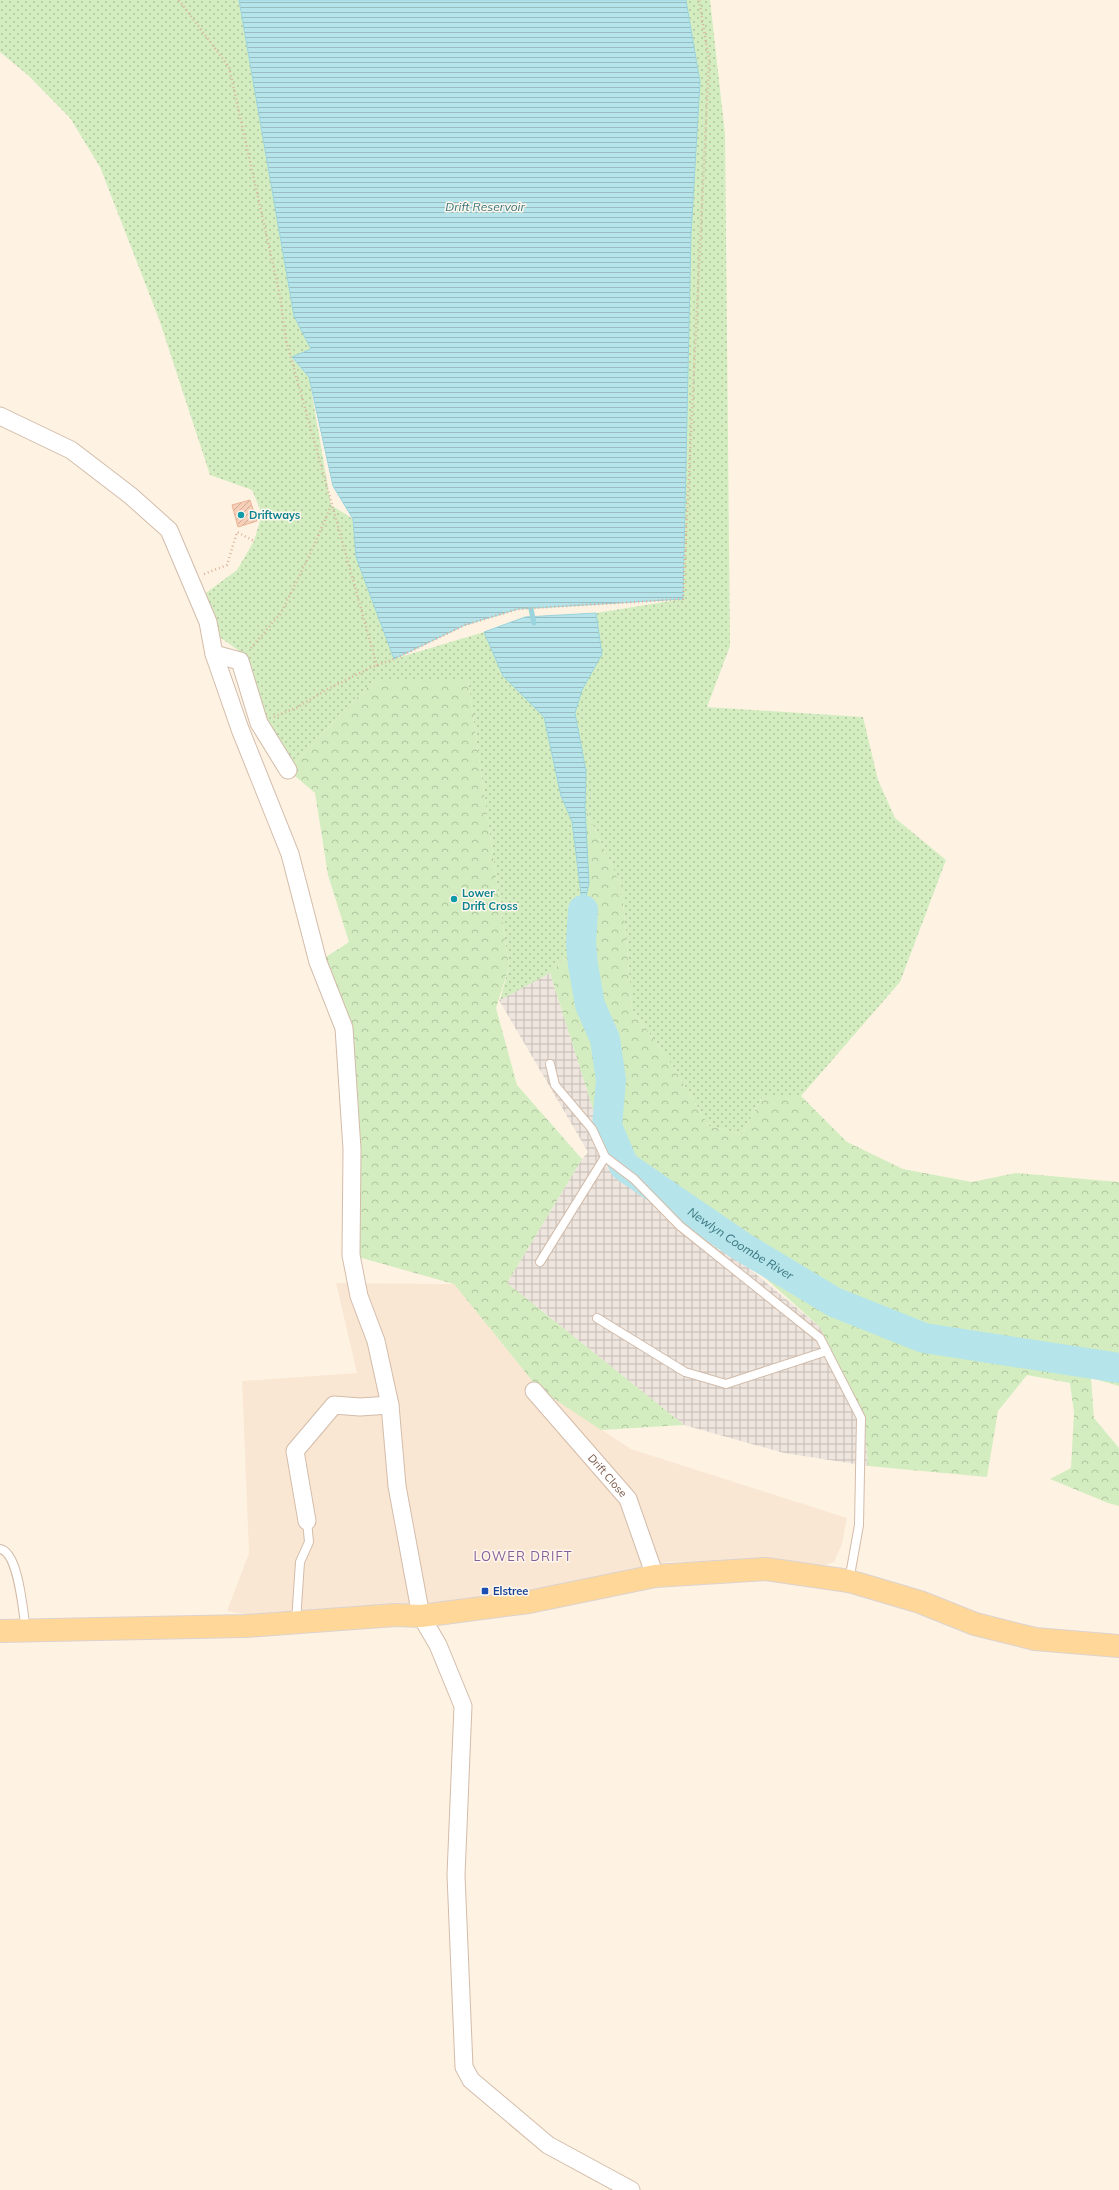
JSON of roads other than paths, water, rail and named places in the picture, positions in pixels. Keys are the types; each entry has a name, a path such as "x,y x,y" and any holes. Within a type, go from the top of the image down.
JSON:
{"main road":[{"path":"0,1631 246,1626 395,1615 422,1616 528,1602 655,1576 766,1569 849,1581 920,1602 975,1624 1027,1637 1099,1646 1119,1646"}],"street":[{"path":"0,416 71,450 130,496 169,530 208,622 214,654 240,729 290,854 318,962 344,1028 352,1149 351,1255 358,1296 376,1341 390,1405 397,1486 422,1616 438,1645 463,1706 456,1875 464,2067 471,2080 548,2145 631,2190"},
{"path":"214,654 240,661 258,723 288,770"},
{"name":"Drift Close","path":"534,1391 628,1500 655,1576"},
{"path":"308,1522 295,1451 334,1405 360,1407 390,1405"}],"lane":[{"path":"550,1064 555,1085 592,1129 605,1157 634,1179 680,1226 820,1338 861,1418 859,1525 849,1581"},
{"path":"540,1262 605,1157"},
{"path":"596,1318 685,1372 726,1384 827,1351"},
{"path":"296,1622 300,1562 309,1542 308,1522"},
{"path":"0,1549 8,1554 14,1565 26,1631"}],"water":[{"name":"Drift Reservoir","path":"239,0 686,0 700,82 691,234 683,599 518,609 465,625 394,659 356,557 353,519 333,486 309,377 292,357 311,349 294,316"},
{"path":"596,613 602,654 582,690 575,713 586,771 585,808 589,883 583,910 572,821 561,796 544,717 503,676 484,632 525,617"}],"waterway":[{"path":"531,609 534,623"},
{"name":"Newlyn Coombe River","path":"583,910 581,943 583,965 590,1005 605,1039 611,1080 607,1126 624,1166 741,1246 834,1302 924,1338 1119,1368"}],"place":[{"name":"Driftways","path":"241,515"},
{"name":"Lower Drift Cross","path":"454,899"},
{"name":"Elstree","path":"485,1591"}],"district":[{"name":"LOWER DRIFT","path":"523,1556"}]}
